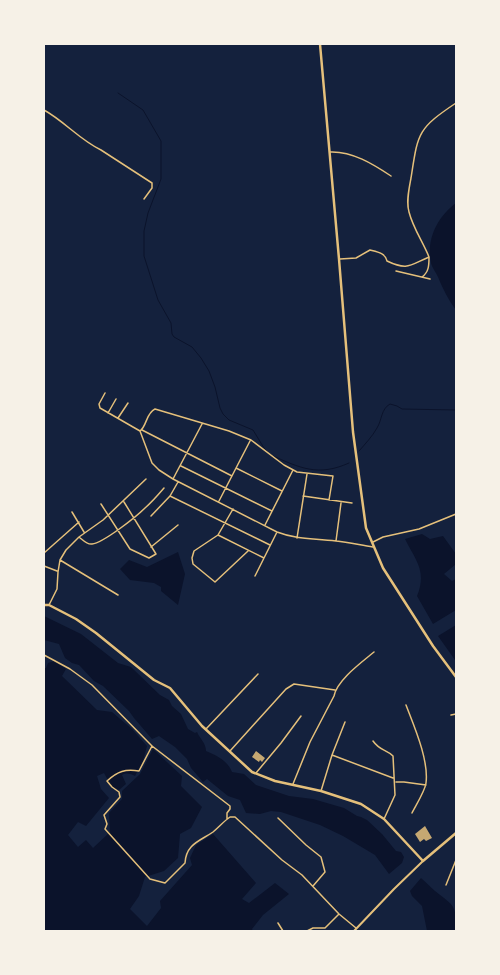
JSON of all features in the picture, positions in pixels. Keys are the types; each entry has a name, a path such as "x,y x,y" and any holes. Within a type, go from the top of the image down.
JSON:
{"main road":[{"path":"320,44 354,448 362,512 371,543 383,568 433,646 456,677"},
{"path":"44,605 48,605 76,619 96,633 154,680 170,688 195,719 255,774 270,780 292,786 321,791 356,802 384,819 423,861 456,834"}],"street":[{"path":"422,277 425,275 429,267 429,258 409,212 408,202 416,149 421,133 427,125 434,118 456,103"},
{"path":"44,110 55,116 59,121 92,146 101,150 152,183 152,188 144,199"},
{"path":"330,152 345,153 363,159 391,176"},
{"path":"339,259 356,258 370,250 382,253 386,256 387,261 398,266 405,267 429,258"},
{"path":"396,271 430,280"},
{"path":"105,393 99,407 140,431 152,463 159,470 173,479 277,532 297,538 336,541 373,547"},
{"path":"108,413 116,399"},
{"path":"118,418 128,402"},
{"path":"140,431 142,430 150,414 156,409 230,431 251,440 293,470 307,474 333,476 329,500"},
{"path":"173,479 203,423"},
{"path":"142,430 232,476"},
{"path":"219,502 251,440"},
{"path":"181,466 272,512"},
{"path":"236,468 282,491"},
{"path":"265,525 293,470"},
{"path":"297,538 307,474"},
{"path":"48,605 57,589 60,560 71,543 84,532 99,523 146,479"},
{"path":"151,516 170,496 179,482"},
{"path":"79,537 86,543 90,544 98,542 118,530 146,508 164,488"},
{"path":"170,496 270,545"},
{"path":"303,496 352,503"},
{"path":"101,504 128,548 133,552 149,558 156,554 123,501"},
{"path":"336,541 341,502"},
{"path":"233,509 218,534 194,551 193,564 213,582 217,581 248,550"},
{"path":"72,512 84,532"},
{"path":"371,543 383,537 419,529 456,514"},
{"path":"44,553 79,522"},
{"path":"151,547 178,525"},
{"path":"255,576 277,532"},
{"path":"218,534 264,558"},
{"path":"60,560 118,594"},
{"path":"44,566 58,572"},
{"path":"292,786 304,755 334,696 335,690 347,676 374,652"},
{"path":"44,655 70,669 92,685 152,746 230,806 227,813 227,819"},
{"path":"205,729 258,674"},
{"path":"230,752 286,689 294,684 335,690"},
{"path":"406,705 420,745 425,768 426,785 412,814"},
{"path":"450,715 456,714"},
{"path":"255,774 281,744 301,716"},
{"path":"321,791 332,755 345,722"},
{"path":"372,741 377,747 391,753 393,756 393,778 395,782 394,800 384,819"},
{"path":"152,746 140,771 128,769 114,775 107,781 119,792 120,796 104,815 107,824 105,829 150,879 165,884 185,863 185,856 198,840 213,832 230,817 234,817 282,860 302,875 339,914 356,928"},
{"path":"332,755 393,778"},
{"path":"395,782 426,785"},
{"path":"278,818 321,857 325,872 313,886"},
{"path":"446,885 456,860"},
{"path":"354,931 423,861"},
{"path":"307,931 313,928 325,928 339,914"},
{"path":"278,924 283,931"}],"water":[{"path":"456,203 456,310 432,267 430,246 434,230 438,222"},
{"path":"422,534 430,539 443,536 456,554 456,564 444,574 452,581 456,579 456,610 433,624 417,596 421,580 419,566 405,539"},
{"path":"178,552 185,574 178,605 161,591 161,587 154,583 130,580 120,569 129,560 147,567"},
{"path":"44,616 81,634 118,663 131,667 160,695 169,700 172,706 181,714 188,729 195,733 197,732 204,743 206,751 225,762 232,772 244,774 256,785 289,796 313,799 344,808 367,820 382,834 396,851 401,852 404,857 402,863 389,874 375,855 343,836 320,825 281,812 271,811 260,814 246,813 240,800 228,796 207,779 203,782 191,768 187,759 175,747 159,736 152,739 129,711 103,686 94,681 79,665 72,663 65,658 59,644 44,640"},
{"path":"456,625 456,660 455,660 438,636"},
{"path":"54,661 66,669 62,676 97,710 112,712 132,729 147,746 143,761 135,776 127,773 122,775 126,784 119,790 111,786 104,773 97,776 101,789 109,798 86,826 78,822 68,835 78,847 86,840 93,848 110,832 109,813 122,799 122,791 140,774 153,749 182,776 181,786 202,807 191,828 180,834 178,858 164,871 145,877 139,896 130,909 147,926 161,908 160,901 192,865 190,858 196,845 213,834 256,883 242,899 249,903 275,883 289,894 263,915 252,929 253,931 44,931 44,668 46,668 48,663"},
{"path":"421,878 453,907 456,916 456,931 427,931 422,906 412,896 410,891"}],"building":[{"path":"256,751 265,758 262,762 260,760 259,762 252,757"},
{"path":"425,826 432,838 426,841 424,839 420,842 415,834"}],"waterway":[{"path":"118,93 143,110 161,141 161,179 148,213 144,231 144,256 158,300 171,323 172,334 174,337 192,347 201,358 209,371 223,414 229,420 253,430 267,451"},
{"path":"359,451 379,425 383,412 390,404 402,409 456,410"},
{"path":"271,455 300,467 318,470 338,467 349,463"}]}
